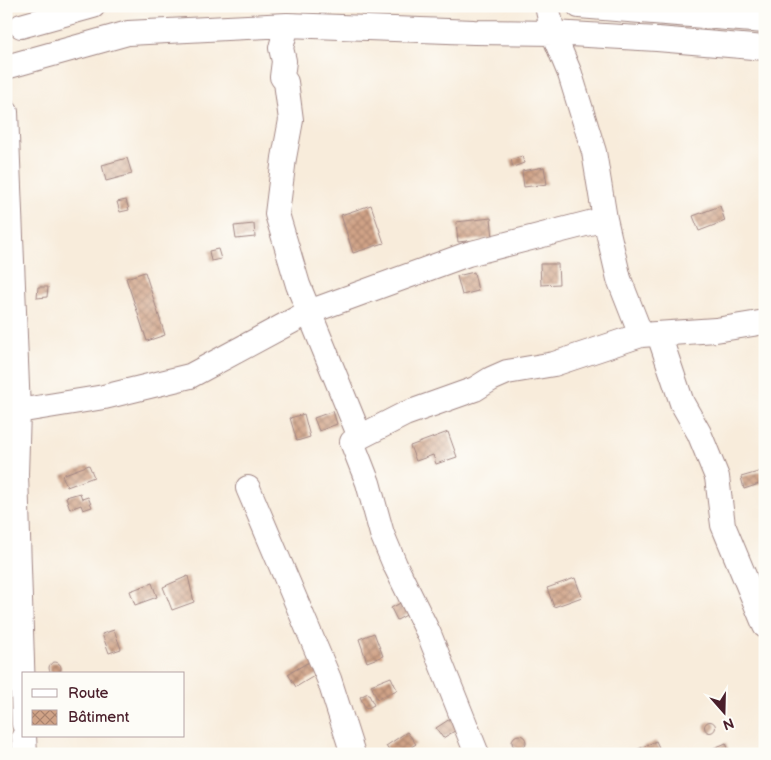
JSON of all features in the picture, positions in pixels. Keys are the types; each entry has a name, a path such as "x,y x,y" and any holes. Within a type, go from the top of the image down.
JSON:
{"street":[{"path":"21,26 93,6"},
{"path":"547,6 553,33 570,74 594,152 605,219 619,279 650,335 682,403 699,433 716,477 723,525 765,626"},
{"path":"579,6 765,22"},
{"path":"287,25 281,48 284,61 282,78 286,82 291,120 277,214 298,285 360,437 405,414 475,389 507,372 554,364 650,335 716,330 765,322"},
{"path":"6,67 128,33 287,25 553,33 765,48"},
{"path":"6,112 13,576 22,697"},
{"path":"12,411 104,397 190,376 309,312 468,254 605,219"},
{"path":"352,442 368,482 382,534 426,629 477,754"},
{"path":"248,488 329,679 353,754"},
{"path":"24,738 25,754"},
{"path":"6,751 9,754"}],"building":[{"path":"522,156 524,163 513,167 511,160"},
{"path":"127,158 132,174 106,181 102,165"},
{"path":"544,167 547,184 524,187 522,171"},
{"path":"126,200 129,210 120,212 117,202"},
{"path":"371,205 384,243 353,253 341,215"},
{"path":"720,206 725,221 699,231 693,216"},
{"path":"491,218 493,238 458,242 456,222"},
{"path":"254,224 255,237 236,239 234,226"},
{"path":"218,249 221,259 211,261 209,251"},
{"path":"540,264 558,264 559,284 541,285"},
{"path":"145,272 165,335 147,341 126,278"},
{"path":"474,272 478,291 462,295 457,276"},
{"path":"38,287 48,287 47,297 37,298"},
{"path":"333,411 337,424 319,431 314,418"},
{"path":"304,414 310,437 297,441 290,418"},
{"path":"448,432 457,457 436,464 433,455 416,461 410,446"},
{"path":"89,465 94,477 67,487 62,475"},
{"path":"765,470 765,482 744,489 741,477"},
{"path":"80,493 82,499 88,497 92,507 83,510 81,505 70,509 66,497"},
{"path":"188,576 194,602 172,610 163,587"},
{"path":"575,578 582,597 554,607 547,588"},
{"path":"152,583 157,597 135,605 130,591"},
{"path":"410,598 416,610 397,620 391,608"},
{"path":"114,630 121,649 109,653 102,634"},
{"path":"374,633 383,656 367,662 359,639"},
{"path":"316,658 324,670 296,687 288,674"},
{"path":"53,662 57,662 61,666 59,672 51,672 49,670 49,666"},
{"path":"391,677 397,690 377,699 371,685"},
{"path":"368,693 374,705 366,709 360,697"},
{"path":"456,715 463,726 443,738 436,728"},
{"path":"708,722 712,722 715,727 714,731 708,732 705,729 705,725"},
{"path":"407,732 416,744 401,754 391,754 386,746"},
{"path":"519,735 524,737 526,742 524,747 519,749 514,747 512,742 514,737"},
{"path":"656,741 662,754 627,754"},
{"path":"726,743 730,754 700,754"}]}
